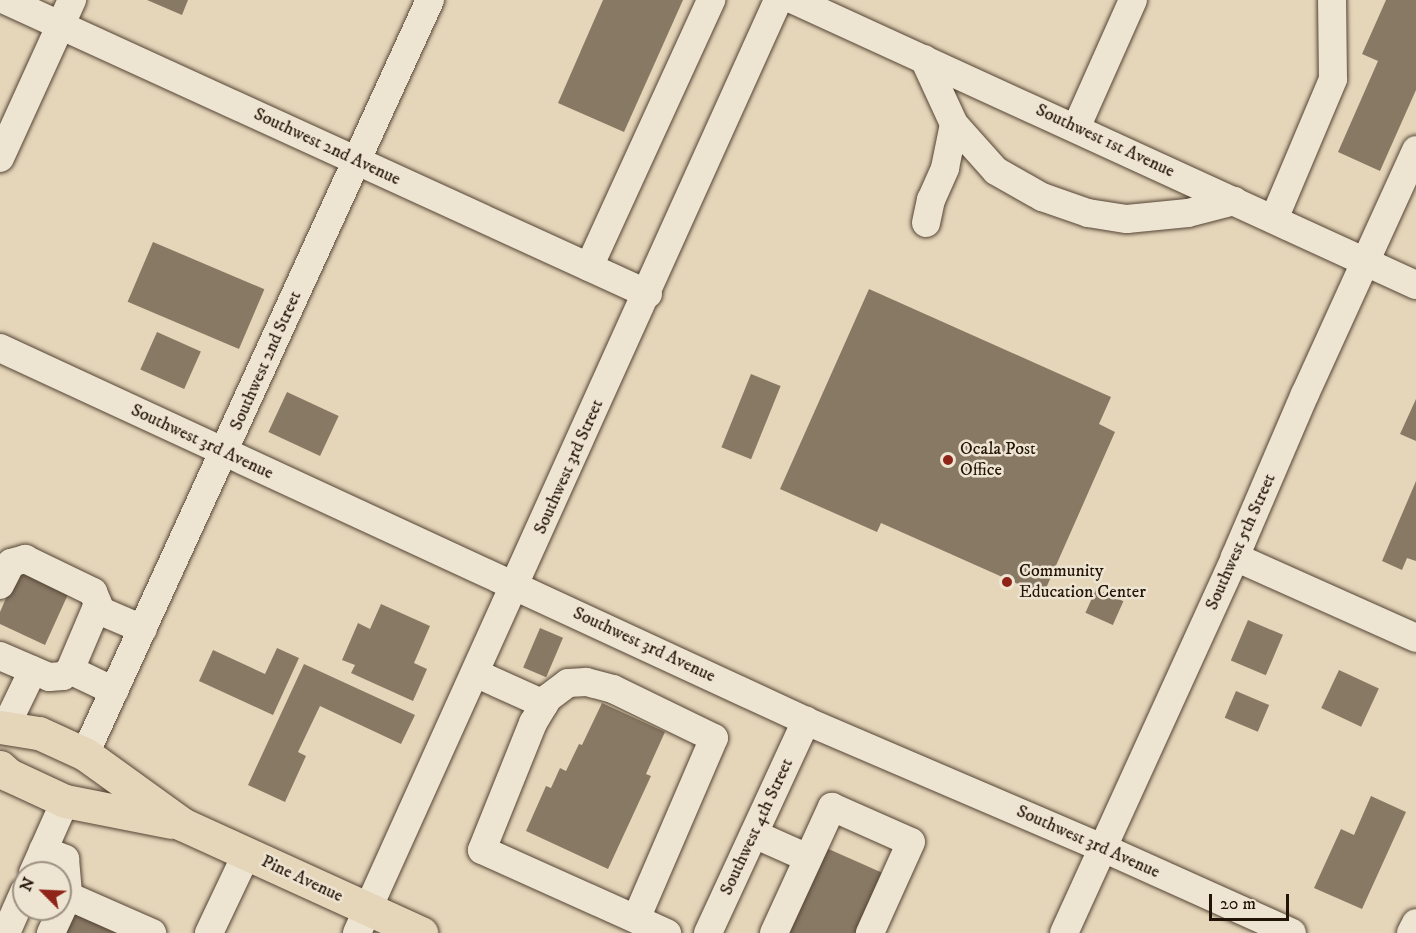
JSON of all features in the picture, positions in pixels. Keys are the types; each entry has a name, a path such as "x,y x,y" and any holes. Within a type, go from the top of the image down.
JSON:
{"highway":[{"name":"Pine Avenue","path":"3,728 39,733 85,754 182,824 247,854 362,921 421,933"},
{"name":"Pine Avenue","path":"0,767 9,775 65,801 182,824"}],"street":[{"name":"Southwest 2nd Avenue","path":"5,0 66,13 357,161 648,294"},
{"name":"Southwest 2nd Street","path":"85,754 430,0"},
{"path":"589,267 711,0"},
{"name":"Southwest 3rd Street","path":"362,921 648,294 778,0"},
{"name":"Southwest 1st Avenue","path":"794,0 1416,285"},
{"path":"1076,128 1133,0"},
{"path":"1274,219 1333,79 1332,0"},
{"path":"0,158 66,13"},
{"path":"924,59 954,124 996,171 1042,197 1088,213 1127,219 1188,213 1234,201"},
{"path":"926,223 931,200 945,168 954,124"},
{"name":"Southwest 5th Street","path":"1064,933 1416,150"},
{"name":"Southwest 3rd Avenue","path":"0,348 224,453 515,584 806,721 1102,848 1285,932"},
{"path":"1235,557 1416,638"},
{"path":"0,585 11,563 25,559 93,592 98,604 70,670 63,676 49,677 0,656"},
{"path":"96,609 143,629"},
{"path":"3,728 33,670"},
{"path":"70,670 114,691"},
{"path":"475,673 544,704"},
{"path":"636,919 714,738 613,689 586,682 568,683 544,704 533,723 482,850 636,919 668,933"},
{"name":"Southwest 4th Street","path":"708,933 806,721"},
{"path":"65,801 38,861 65,859 65,861"},
{"path":"774,933 832,807 911,842 870,933"},
{"path":"754,834 808,858"},
{"path":"209,933 247,854"},
{"path":"72,898 142,931"},
{"path":"1411,933 1416,923"}],"building":[{"path":"147,0 188,0 182,15"},
{"path":"603,0 683,0 624,132 558,103"},
{"path":"1386,0 1416,0 1416,90 1380,171 1338,152 1378,61 1362,54"},
{"path":"153,242 264,289 239,349 128,302"},
{"name":"Ocala Post Office","path":"869,289 1111,397 1099,424 1115,432 1043,595 881,523 877,532 780,489"},
{"path":"157,332 201,352 184,389 140,369"},
{"path":"751,374 781,386 751,459 721,447"},
{"path":"287,392 339,416 320,456 268,432"},
{"path":"1416,399 1416,441 1400,434"},
{"path":"1416,481 1416,561 1407,558 1402,570 1382,561"},
{"path":"19,568 70,590 45,645 0,624 0,612"},
{"path":"1096,589 1123,601 1113,625 1085,613"},
{"path":"381,604 430,626 414,663 427,669 413,701 351,673 355,665 342,660 358,623 370,629"},
{"path":"1248,620 1283,635 1266,675 1231,661"},
{"path":"540,628 563,638 546,677 523,668"},
{"path":"277,648 299,658 273,715 199,681 213,650 265,674"},
{"path":"304,664 415,715 401,744 320,706 298,752 306,756 285,802 248,785"},
{"path":"1339,670 1379,689 1361,727 1321,708"},
{"path":"1236,691 1269,705 1258,732 1225,718"},
{"path":"602,703 665,732 646,774 651,776 608,869 526,831 546,786 551,788 560,768 566,771 579,744 582,745"},
{"path":"1371,796 1406,812 1362,909 1314,888 1341,829 1354,835"},
{"path":"824,847 885,874 859,933 786,933"},
{"path":"74,914 117,933 65,933"}],"place":[{"name":"Ocala Post Office","path":"948,460"},
{"name":"Community Education Center","path":"1007,582"}]}
